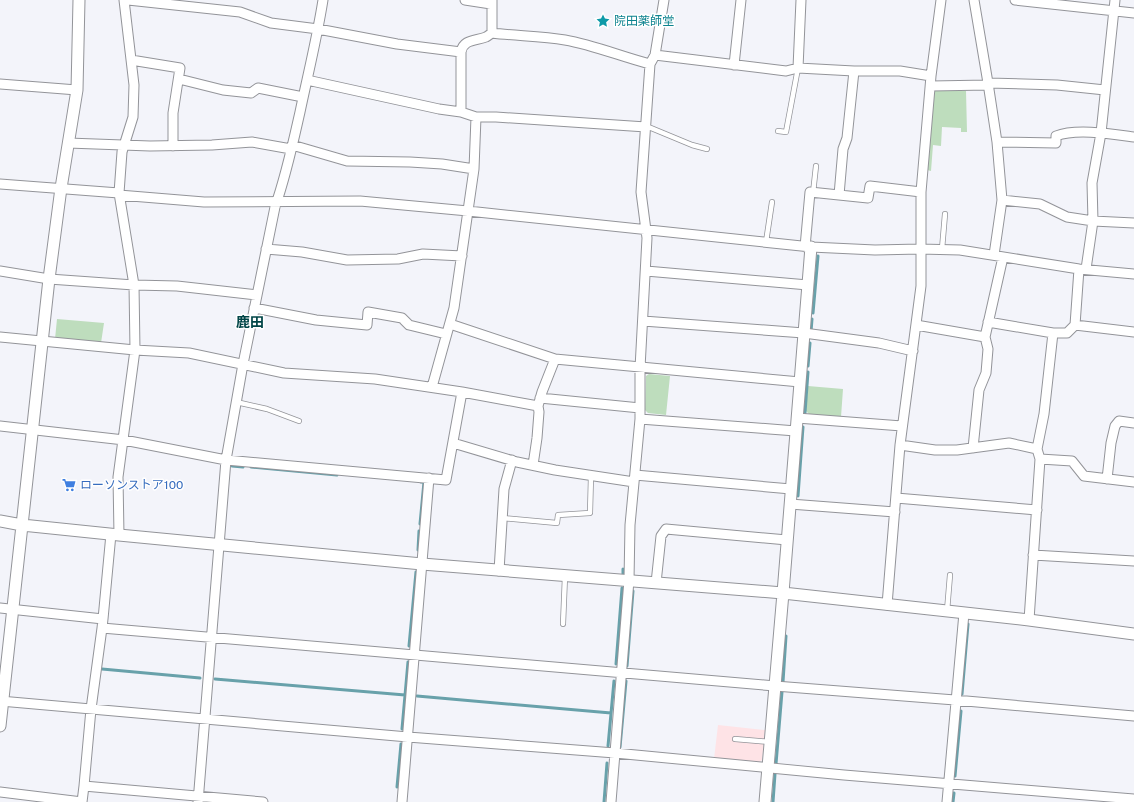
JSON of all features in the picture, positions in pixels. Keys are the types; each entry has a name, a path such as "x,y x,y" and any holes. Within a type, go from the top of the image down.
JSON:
{"street":[{"path":"0,726 1,701 13,609 60,188 77,90 79,0"},
{"path":"0,792 82,802 91,709 115,535 118,477 135,350 134,285 119,194 123,146 126,141 133,117 134,84 124,0"},
{"path":"128,0 240,12 271,23 318,29 397,44 461,52"},
{"path":"199,799 226,460 266,249 275,207 280,194 292,147 323,0"},
{"path":"466,0 492,2 492,33"},
{"path":"611,802 629,580 630,525 640,419 640,368 647,238 641,192 650,64 655,54 664,0"},
{"path":"734,65 741,0"},
{"path":"798,68 801,0"},
{"path":"887,605 902,426 921,286 921,192 931,81 941,0"},
{"path":"973,448 979,390 986,373 988,349 985,337 998,256 1002,200 997,142 974,0"},
{"path":"1015,0 1134,13"},
{"path":"988,322 1052,333 1067,333 1075,325 1082,269 1093,221 1092,183 1100,133 1115,0"},
{"path":"461,112 462,47 467,42 485,37 492,33 565,40 650,64"},
{"path":"655,54 786,71 798,68 854,71 900,71 931,81 1057,85 1105,90"},
{"path":"131,60 180,68 173,113 173,146"},
{"path":"839,195 843,149 848,138 854,71"},
{"path":"179,79 223,90 251,93 258,88 303,96"},
{"path":"307,80 439,109 461,112 476,117 646,127"},
{"path":"0,84 77,90"},
{"path":"432,387 454,308 474,169 476,117"},
{"path":"997,142 1056,143 1056,136 1064,133 1100,133 1134,137"},
{"path":"68,144 173,146 252,142 292,147 347,161 442,164 474,169"},
{"path":"0,184 60,188 204,202 360,201 808,247 875,250 960,250 1082,269 1134,274"},
{"path":"765,802 808,285 810,192 868,198 870,186 921,192"},
{"path":"1002,200 1040,204 1067,217 1093,221 1134,223"},
{"path":"266,249 302,252 347,260 398,259 423,254 462,256"},
{"path":"0,271 49,279 134,285 177,286 257,295"},
{"path":"646,271 808,285"},
{"path":"254,308 316,320 367,325 368,312 402,318 409,325 446,334"},
{"path":"643,321 804,333 879,343 913,352"},
{"path":"450,324 555,359 800,382"},
{"path":"916,325 985,337"},
{"path":"1075,325 1134,332"},
{"path":"1029,620 1040,459 1037,449 1044,414 1052,333"},
{"path":"0,337 135,350 189,352 284,373 375,378 462,392 539,402 640,408"},
{"path":"533,465 537,438 539,402 555,359"},
{"path":"0,426 124,440 226,460 446,480 462,392"},
{"path":"797,418 902,426"},
{"path":"640,419 796,431"},
{"path":"1107,479 1111,443 1115,426 1119,421 1134,423"},
{"path":"453,443 512,460 555,470 591,476 792,489"},
{"path":"900,445 935,450 957,450 1009,443 1037,449"},
{"path":"1040,459 1072,461 1084,476 1134,482"},
{"path":"499,571 504,489 512,460"},
{"path":"402,802 429,478"},
{"path":"896,498 1037,510"},
{"path":"790,504 895,512"},
{"path":"0,521 22,525 115,535 422,564 783,593 1029,620 1134,634"},
{"path":"656,583 661,536 666,528 787,540"},
{"path":"1033,555 1134,561"},
{"path":"0,608 212,637 1134,716"},
{"path":"947,802 964,613"},
{"path":"1,701 1134,799"},
{"path":"84,786 199,799 263,802"}],"lane":[{"path":"778,131 786,132 798,68"},
{"path":"646,127 707,150"},
{"path":"813,193 816,166"},
{"path":"766,242 772,202"},
{"path":"942,249 945,214"},
{"path":"236,402 266,409 299,421"},
{"path":"502,518 557,523 558,515 590,513 591,476"},
{"path":"947,611 950,575"},
{"path":"562,624 565,576"},
{"path":"736,739 770,742"}],"shaded area":[{"path":"718,725 765,730 762,760 758,763 714,759"}],"green space":[{"path":"934,91 966,91 967,132 961,132 961,128 942,127 941,146 933,145 931,171 927,170"},
{"path":"57,319 104,323 101,343 55,339"},
{"path":"649,374 670,376 666,415 648,413 645,410 646,376"},
{"path":"808,386 843,389 841,417 809,414 806,411"}],"waterway":[{"path":"813,313 818,256"},
{"path":"811,332 812,319"},
{"path":"808,366 810,343"},
{"path":"805,413 808,372"},
{"path":"798,496 803,427"},
{"path":"232,466 243,467"},
{"path":"251,467 337,475"},
{"path":"420,524 424,482 421,482"},
{"path":"418,550 419,531"},
{"path":"623,569 623,574"},
{"path":"409,646 416,572"},
{"path":"616,664 622,588"},
{"path":"627,666 633,591"},
{"path":"962,694 968,624"},
{"path":"783,682 786,636"},
{"path":"402,729 408,662"},
{"path":"102,669 200,678"},
{"path":"215,679 405,695"},
{"path":"608,746 614,681"},
{"path":"620,747 626,681"},
{"path":"776,764 782,692"},
{"path":"417,696 611,713"},
{"path":"955,776 961,711"},
{"path":"397,787 401,744"},
{"path":"604,802 607,763"},
{"path":"773,802 775,774"},
{"path":"953,802 954,793"}],"place":[{"name":"院田薬師堂","path":"603,21"},
{"name":"ローソンストア100","path":"69,485"}],"district":[{"name":"鹿田","path":"250,322"}]}
